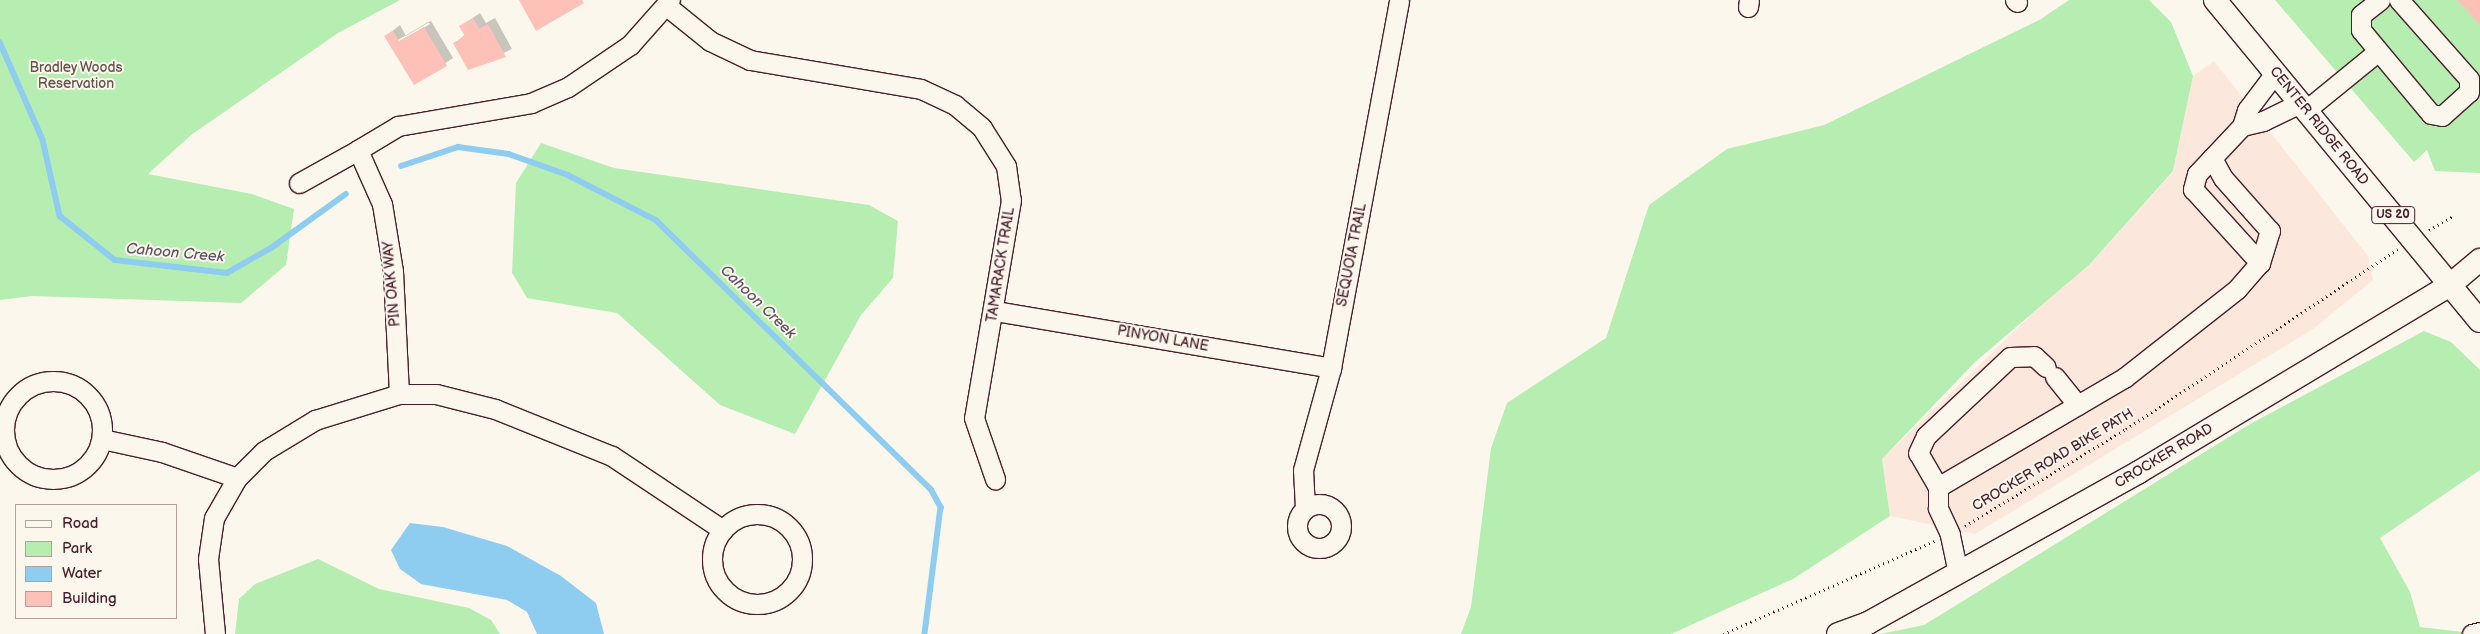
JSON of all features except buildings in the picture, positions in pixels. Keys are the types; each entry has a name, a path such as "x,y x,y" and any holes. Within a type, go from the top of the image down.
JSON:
{"main road":[{"name":"CENTER RIDGE ROAD","path":"2215,0 2480,321"},
{"name":"CROCKER ROAD","path":"1838,634 1868,623 2139,472 2450,285 2480,260"}],"street":[{"name":"SEQUOIA TRAIL","path":"1305,508 1303,470 1331,368 1399,0"},
{"path":"2380,0 2361,15 2361,30 2377,52 2431,114 2442,116 2469,92 2469,79 2399,0"},
{"path":"299,183 398,126 532,104 568,87 630,45 669,4"},
{"name":"TAMARACK TRAIL","path":"669,4 710,41 750,60 922,89 955,104 982,128 1006,166 1011,200 995,311 974,418 995,479"},
{"path":"2242,126 2263,121 2303,106 2377,52"},
{"path":"2260,262 2193,189 2197,174 2242,126 2246,110 2275,72"},
{"name":"PIN OAK WAY","path":"358,150 382,204 393,271 399,394"},
{"path":"1938,487 2124,378 2237,289 2260,262 2270,231 2224,178 2212,158"},
{"name":"PINYON LANE","path":"995,311 1331,368"},
{"path":"1958,573 1950,534 1938,508 1938,487 1918,453 1926,436 2010,357 2034,356 2078,405"},
{"path":"56,380 72,384 97,406 102,439 86,467 72,476 40,478 20,467 6,447 5,415 12,400 32,385 56,380"},
{"path":"215,634 208,559 214,518 236,478 264,450 315,420 399,394 436,394 494,409 612,456 723,530"},
{"path":"102,439 162,452 236,478"},
{"path":"764,514 791,528 803,556 794,586 771,602 756,604 730,595 720,584 713,564 715,542 723,530 742,517 764,514"},
{"path":"2472,634 2480,632"}],"path":[{"name":"CROCKER ROAD BIKE PATH","path":"1723,634 1950,534 2126,429 2373,265"}],"shaded area":[{"path":"2214,61 2368,256 2373,280 2313,329 1975,534 1890,516 1882,459 2033,313 2089,265 2173,172 2193,76"}],"green space":[{"name":"Bradley Woods Reservation","path":"0,0 400,0 338,33 191,135 148,174 252,194 294,209 286,265 241,303 32,296 0,300"},
{"path":"2069,0 2149,0 2171,22 2193,76 2173,171 2089,265 1975,362 1882,459 1890,516 1793,579 1671,634 1461,634 1471,607 1491,448 1507,403 1606,338 1649,205 1727,149 1824,125 2041,19"},
{"path":"2275,0 2480,0 2480,173 2435,171 2427,150 2414,162"},
{"path":"541,143 614,168 869,205 898,221 893,278 861,315 795,434 720,405 617,313 527,298 512,273 516,183"},
{"path":"2424,331 2451,342 2480,370 2480,470 2380,538 2410,592 2420,627 2480,634 1880,634 1924,625 2250,424"},
{"path":"318,559 379,589 469,608 491,620 500,634 235,634 239,599 255,584"}],"water":[{"path":"410,523 443,527 507,546 561,576 596,603 604,634 537,634 527,612 507,600 421,584 400,569 391,550"}],"waterway":[{"name":"Cahoon Creek","path":"0,42 43,140 60,216 115,260 227,273 271,248 346,194"},
{"name":"Cahoon Creek","path":"401,166 458,147 509,154 568,175 656,220 931,489 941,507 925,634"}]}
